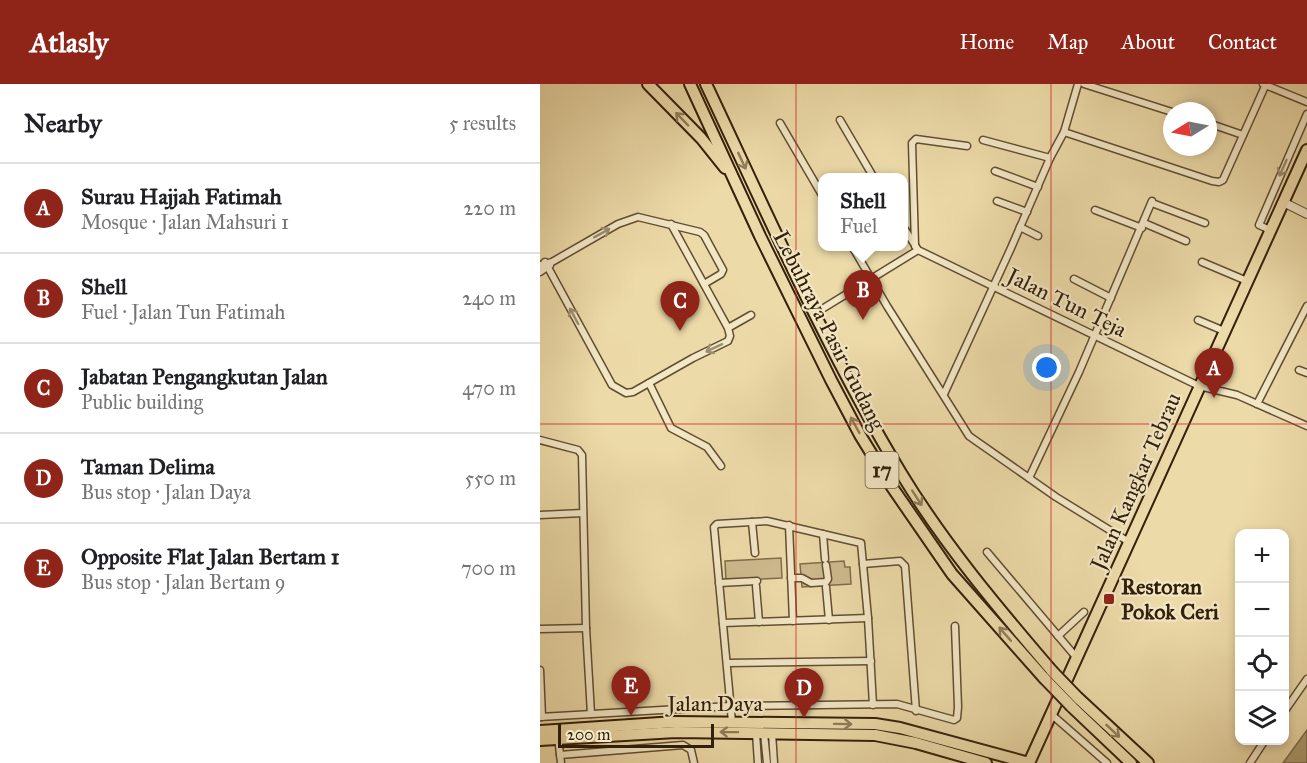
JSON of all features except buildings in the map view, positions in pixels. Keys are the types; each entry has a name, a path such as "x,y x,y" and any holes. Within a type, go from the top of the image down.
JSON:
{"main road":[{"path":"648,84 701,138 734,180"},
{"name":"Lebuhraya Pasir Gudang","path":"690,84 831,380 892,487 952,574 1131,763"},
{"name":"Lebuhraya Pasir Gudang","path":"706,84 814,314 874,426 918,500 961,561 1048,674"},
{"path":"713,84 717,108"},
{"name":"Jalan Kangkar Tebrau","path":"1029,763 1307,150"},
{"name":"Lebuhraya Pasir Gudang","path":"1074,702 1148,763"},
{"name":"Jalan Daya","path":"540,741 558,734 675,722 875,724 900,728 1029,763"},
{"name":"Jalan Daya","path":"540,731 558,734 676,732 874,735 916,743 986,763"},
{"path":"916,743 948,746 946,742 926,735"},
{"path":"1013,758 1028,753 1039,741"}],"street":[{"path":"944,394 1050,158 1064,132 1078,84"},
{"path":"1084,84 1163,109"},
{"path":"1064,132 1218,182 1223,180 1265,84 1307,102"},
{"path":"1270,230 1259,225 1307,114"},
{"path":"840,120 872,173"},
{"path":"780,123 818,188"},
{"path":"1217,126 1243,135"},
{"path":"916,248 912,142 916,139 967,146"},
{"path":"984,140 1050,158"},
{"path":"995,171 1038,187"},
{"path":"997,201 1027,212"},
{"path":"1029,478 1095,336 1152,202 1205,223"},
{"path":"1283,202 1307,214"},
{"path":"1095,210 1186,241"},
{"path":"540,272 546,264 618,224 638,217 671,224 704,235 723,272 704,284"},
{"path":"546,264 612,385 626,393 633,392 693,358 728,342 730,336 728,328 671,224"},
{"path":"1020,227 1038,236"},
{"path":"908,236 916,248"},
{"path":"814,314 916,248"},
{"name":"Jalan Tun Teja","path":"916,248 1199,386 1237,395 1307,426"},
{"path":"855,251 969,436 1029,478 1129,542"},
{"path":"1202,262 1247,281"},
{"path":"1074,279 1111,298"},
{"path":"1257,404 1307,306"},
{"path":"728,328 751,315"},
{"path":"1198,320 1224,331"},
{"path":"1299,370 1307,373"},
{"path":"649,383 671,428 708,447 721,466"},
{"path":"540,440 580,452 591,714"},
{"path":"540,514 583,513"},
{"path":"732,722 715,525 767,521 861,543 873,705"},
{"path":"752,522 755,553"},
{"path":"789,525 793,621"},
{"path":"791,578 802,578 811,583 827,582 823,534"},
{"path":"987,552 1076,657"},
{"path":"863,564 900,561 905,566 916,711"},
{"path":"719,583 756,584 759,622"},
{"path":"826,587 829,620"},
{"path":"1058,636 1084,612"},
{"path":"723,623 868,618"},
{"path":"540,670 541,717 730,706 897,704 954,720 957,718 958,707 955,626"},
{"path":"540,629 586,628"},
{"path":"727,663 871,661"},
{"path":"1289,705 1307,679"},
{"path":"1051,714 1107,763"},
{"path":"758,763 764,733"},
{"path":"764,733 767,763"},
{"path":"764,733 774,763"},
{"path":"558,734 561,763"},
{"path":"1250,763 1262,745"},
{"path":"560,755 684,746 691,750 694,763"}],"shaded area":[{"path":"781,558 782,578 726,581 725,561"},
{"path":"844,561 845,567 850,567 851,584 802,587 800,564"},
{"path":"1307,730 1307,763 1283,763"}],"place":[{"name":"Shell","path":"863,320"},
{"name":"Jabatan Pengangkutan Jalan","path":"680,331"},
{"name":"Surau Hajjah Fatimah","path":"1214,398"},
{"name":"Restoran Pokok Ceri","path":"1109,599"},
{"name":"Opposite Flat Jalan Bertam 1","path":"631,716"},
{"name":"Taman Delima","path":"804,718"}]}
